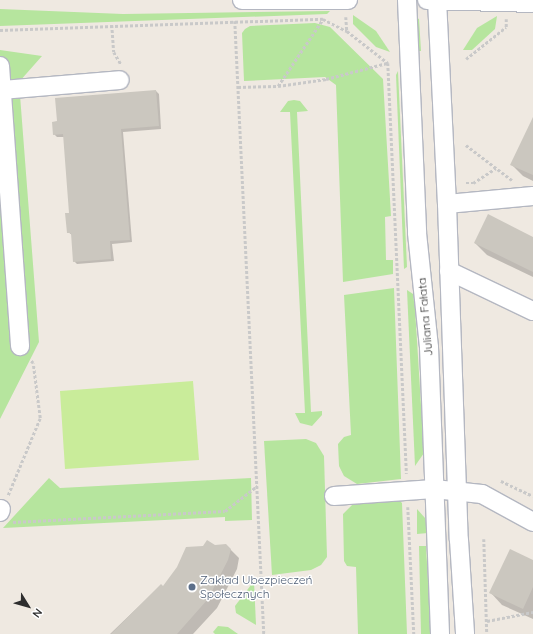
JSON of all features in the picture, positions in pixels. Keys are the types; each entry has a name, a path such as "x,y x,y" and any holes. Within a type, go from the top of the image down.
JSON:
{"street":[{"path":"242,0 348,0"},
{"name":"Juliana Fałata","path":"407,0 417,233 429,347 440,634"},
{"path":"427,0 533,3"},
{"name":"Juliana Fałata","path":"437,0 450,271 457,492 465,634"},
{"path":"0,66 20,346"},
{"path":"2,90 120,80"},
{"path":"447,204 533,196"},
{"path":"450,271 533,311"},
{"path":"334,496 434,489 488,496 492,502 533,522"}],"path":[{"path":"278,86 323,19"},
{"path":"0,30 323,19 347,31 388,63 414,634"},
{"path":"235,22 264,634"},
{"path":"112,25 112,35"},
{"path":"466,59 506,27"},
{"path":"238,87 278,86 326,79 388,63"},
{"path":"466,145 513,181"},
{"path":"466,183 473,183 496,168"},
{"path":"20,346 33,363 40,418 3,514 225,511 257,486"},
{"path":"501,481 533,496"},
{"path":"484,539 487,634"},
{"path":"487,621 533,612"}],"green space":[{"path":"0,9 123,14 330,11 327,14 0,26"},
{"path":"353,15 376,31 390,52 376,47 353,24"},
{"path":"497,16 495,29 472,50 463,50 477,28"},
{"path":"417,18 419,19 421,51 417,51"},
{"path":"315,23 330,27 383,79 391,216 385,217 386,260 393,260 393,274 343,282 336,85 325,77 244,81 242,33 245,29 250,26"},
{"path":"0,50 42,56 19,82 39,342 0,419"},
{"path":"398,71 407,267 404,269 396,75"},
{"path":"288,101 300,101 308,111 297,112 311,412 322,411 322,415 312,426 300,423 295,413 305,413 290,112 280,112"},
{"path":"394,288 401,479 357,484 344,476 339,466 338,444 344,437 351,435 344,295"},
{"path":"407,290 413,294 415,309 424,453 415,466"},
{"path":"193,381 199,460 65,469 60,391"},
{"path":"306,439 316,443 324,456 327,557 321,565 311,570 272,575 264,441"},
{"path":"49,478 60,488 251,478 252,520 225,521 225,517 3,528"},
{"path":"399,500 402,503 407,634 358,634 356,567 347,566 344,561 343,514 353,504"},
{"path":"417,509 425,518 428,533 417,534"},
{"path":"419,546 426,546 431,634 421,634"},
{"path":"254,581 256,625 236,613 235,606"},
{"path":"218,626 228,627 238,634 215,634 213,632"}],"building":[{"path":"156,90 159,126 121,129 130,240 110,241 111,259 73,262 71,233 67,233 65,213 69,213 63,134 53,135 52,122 57,121 55,98"},
{"path":"533,117 533,175 510,165"},
{"path":"488,214 533,237 533,272 474,243"},
{"name":"Zakład Ubezpieczeń Społecznych","path":"207,540 215,545 226,544 231,549 228,560 208,599 177,634 111,634 161,584 163,586 177,567 186,547 203,546"},
{"path":"510,549 533,560 533,587 523,609 489,593"}],"place":[{"name":"Zakład Ubezpieczeń Społecznych","path":"192,587"}]}
